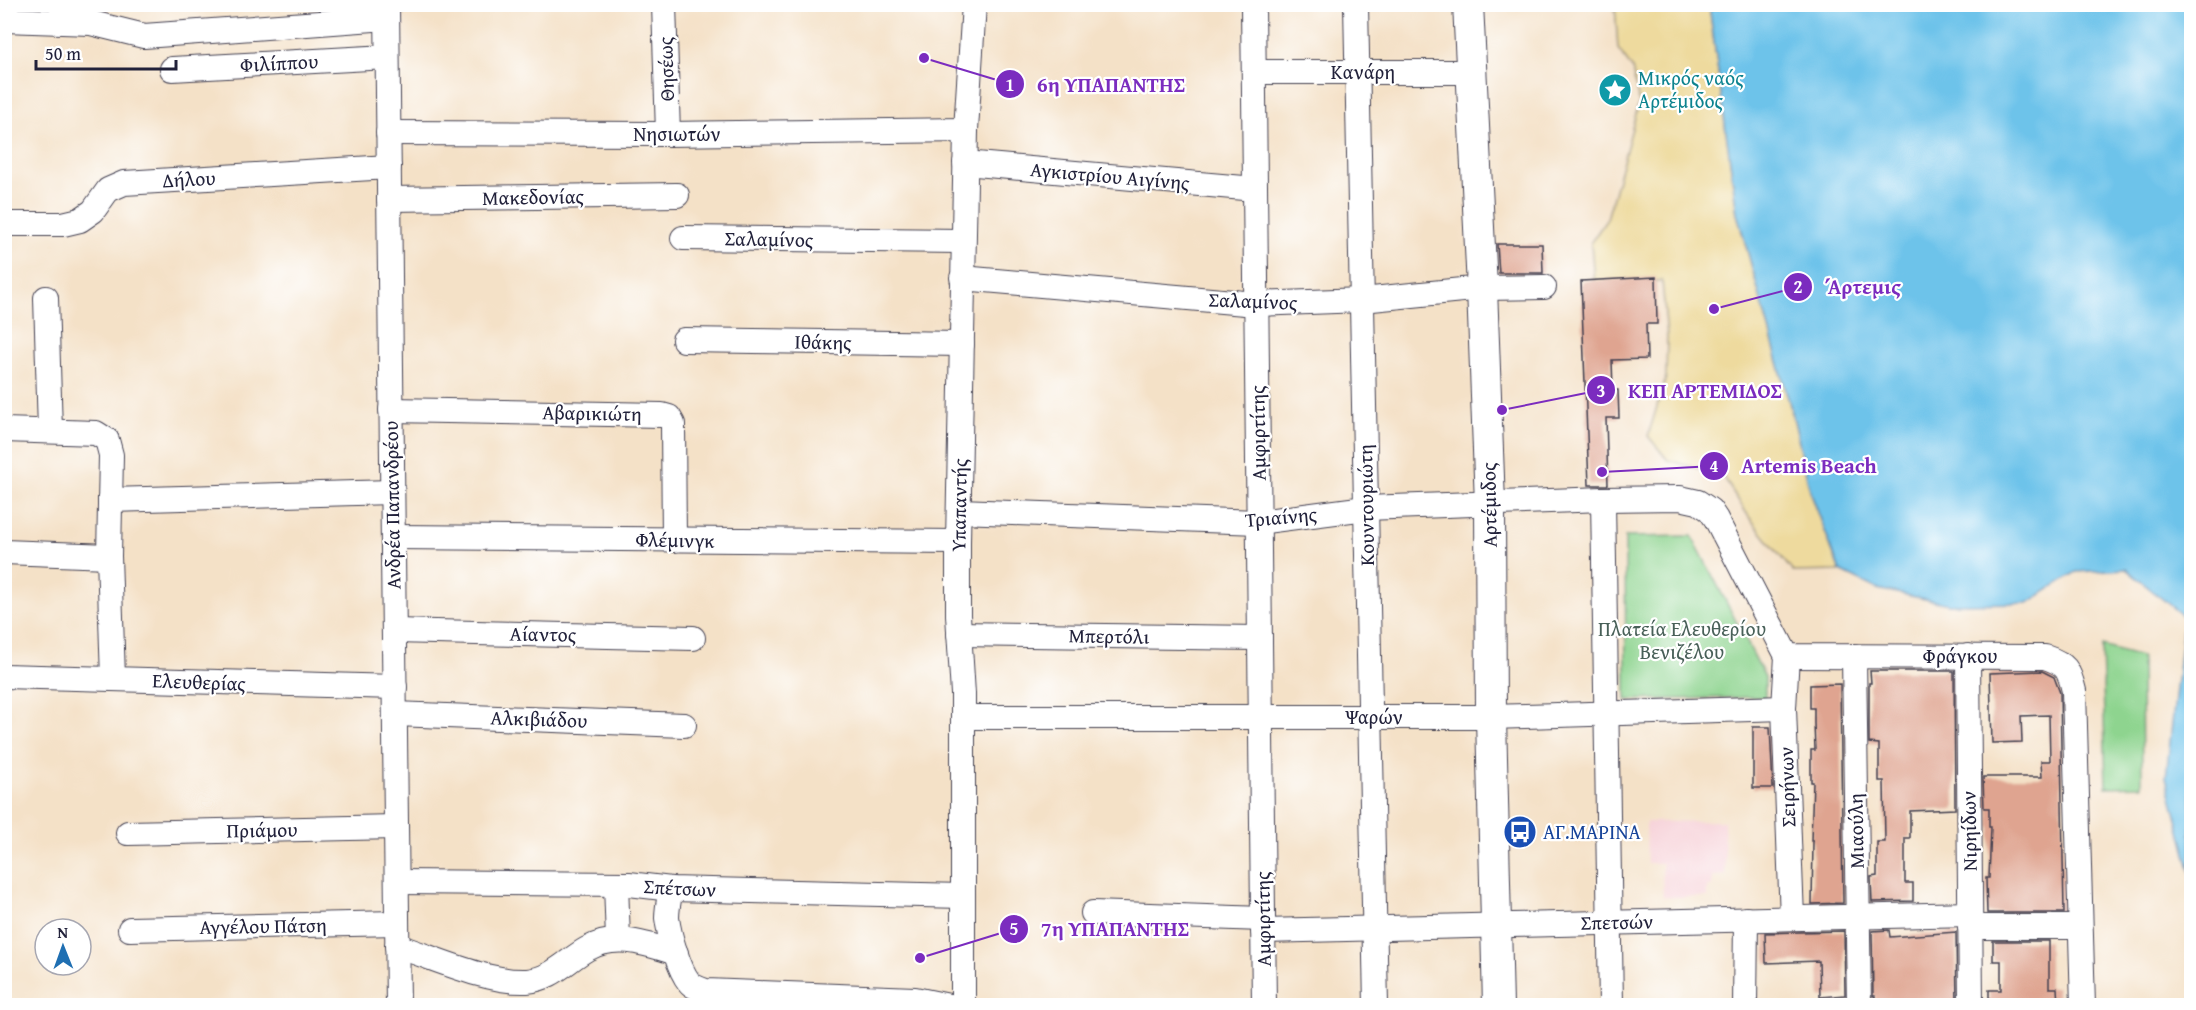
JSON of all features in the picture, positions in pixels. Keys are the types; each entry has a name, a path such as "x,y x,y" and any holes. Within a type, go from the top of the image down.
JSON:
{"main road":[{"name":"Αρτέμιδος","path":"1467,4 1482,288 1490,504 1491,717 1498,1005"}],"street":[{"name":"Θησέως","path":"664,4 668,134"},
{"name":"Υπαπαντής","path":"963,1005 963,717 958,542 965,163 974,4"},
{"name":"Αμφιρτίτης","path":"1253,4 1264,1005"},
{"name":"Κουντουριώτη","path":"1356,4 1376,1005"},
{"path":"4,20 91,23 146,36 387,11"},
{"name":"Ανδρέα Παπανδρέου","path":"387,11 398,1005"},
{"name":"Φιλίππου","path":"172,69 387,57"},
{"name":"Κανάρη","path":"1254,72 1472,72"},
{"name":"Νησιωτών","path":"388,133 668,134 966,130"},
{"name":"Αγκιστρίου Αιγίνης","path":"965,163 1255,189"},
{"name":"Δήλου","path":"4,224 63,224 80,220 93,211 108,190 124,183 389,167"},
{"name":"Μακεδονίας","path":"389,199 677,195"},
{"name":"Σαλαμίνος","path":"683,238 963,241"},
{"name":"Σαλαμίνος","path":"962,278 1256,304 1362,300 1482,288 1544,287"},
{"path":"46,298 50,431"},
{"name":"Ιθάκης","path":"684,340 962,344"},
{"name":"Αβαρικιώτη","path":"391,410 662,415 669,417 673,424 674,540"},
{"path":"4,430 96,433 106,440 111,454 109,556 113,680"},
{"path":"110,500 392,492"},
{"path":"1611,1005 1603,499 1689,499 1710,510 1787,656"},
{"name":"Τριαίνης","path":"960,511 1258,522 1366,508 1603,499"},
{"name":"Φλέμινγκ","path":"393,537 958,542"},
{"path":"4,552 109,556"},
{"name":"Αίαντος","path":"394,631 693,638"},
{"name":"Μπερτόλι","path":"959,634 1260,638"},
{"name":"Φράγκου","path":"1787,656 2045,657 2061,662 2070,674 2074,690 2083,1005"},
{"name":"Σειρήνων","path":"1787,656 1784,708 1792,918"},
{"name":"Μιαούλη","path":"1854,656 1859,1005"},
{"name":"Νιρηίδων","path":"1968,656 1971,1005"},
{"name":"Ελευθερίας","path":"4,676 394,687"},
{"name":"Ψαρών","path":"963,717 1491,717 1784,708"},
{"name":"Αλκιβιάδου","path":"395,714 684,725"},
{"name":"Πριάμου","path":"128,833 396,827"},
{"name":"Σπέτσων","path":"397,882 616,884 671,889 963,896"},
{"path":"616,884 618,940 638,941 676,952"},
{"path":"671,889 667,905 667,920 682,972 690,983 706,992 915,999 949,1005"},
{"name":"Σπετσών","path":"1094,914 1263,925 1375,928 1858,917 2080,927"},
{"path":"1745,1005 1746,919"},
{"name":"Αγγέλου Πάτση","path":"130,929 397,935 482,974 528,981 564,967 596,944 618,940"}],"shaded area":[{"path":"1724,821 1725,875 1712,876 1712,887 1707,887 1707,897 1663,897 1662,863 1647,863 1646,822"}],"green space":[{"name":"Πλατεία Ελευθερίου Βενιζέλου","path":"1692,536 1765,677 1765,697 1626,700 1625,537"},
{"path":"2102,646 2141,657 2142,786 2106,787"}],"sand":[{"path":"1615,5 1709,5 1737,214 1793,416 1810,491 1840,571 1793,572 1749,517 1722,475 1668,460 1648,436 1666,377 1667,337 1662,281 1594,282 1591,242 1607,219 1639,103 1632,68 1618,49"}],"water":[{"path":"1709,5 2191,5 2191,873 2166,777 2184,617 2126,569 2076,572 2028,603 1949,604 1877,589 1840,571 1810,491 1793,416 1737,213"}],"building":[{"path":"1497,244 1542,244 1543,273 1499,273"},
{"path":"1656,277 1657,324 1646,324 1647,359 1612,360 1613,390 1618,390 1619,418 1606,418 1608,485 1589,485 1581,281"},
{"path":"1870,671 1954,671 1955,809 1910,811 1910,838 1905,838 1905,883 1913,883 1913,901 1872,902 1871,877 1877,876 1877,842 1885,842 1884,781 1879,781 1879,744 1869,743"},
{"path":"2042,671 2054,677 2060,693 2064,913 1987,913 1986,878 1989,878 1991,827 1989,827 1989,808 1984,808 1983,777 2042,777 2041,761 2050,761 2049,715 2021,716 2022,742 1992,743 1990,673"},
{"path":"1840,684 1843,903 1812,904 1811,750 1815,750 1814,708 1810,708 1810,685"},
{"path":"1753,727 1770,727 1773,788 1753,788"},
{"path":"1889,930 1890,937 1956,932 1957,1005 1875,1005 1872,931"},
{"path":"1844,931 1845,995 1820,997 1819,961 1766,963 1765,933"},
{"path":"1993,941 2049,941 2049,988 2057,988 2058,1005 1989,1005 1989,990 2001,990 2001,961 1993,961"}],"place":[{"name":"6η ΥΠΑΠΑΝΤΗΣ","path":"924,58"},
{"name":"Μικρός ναός Αρτέμιδος","path":"1615,90"},
{"name":"Άρτεμις","path":"1714,309"},
{"name":"ΚΕΠ ΑΡΤΕΜΙΔΟΣ","path":"1502,410"},
{"name":"Artemis Beach","path":"1602,472"},
{"name":"ΑΓ.ΜΑΡΙΝΑ","path":"1520,832"},
{"name":"7η ΥΠΑΠΑΝΤΗΣ","path":"920,958"}]}
